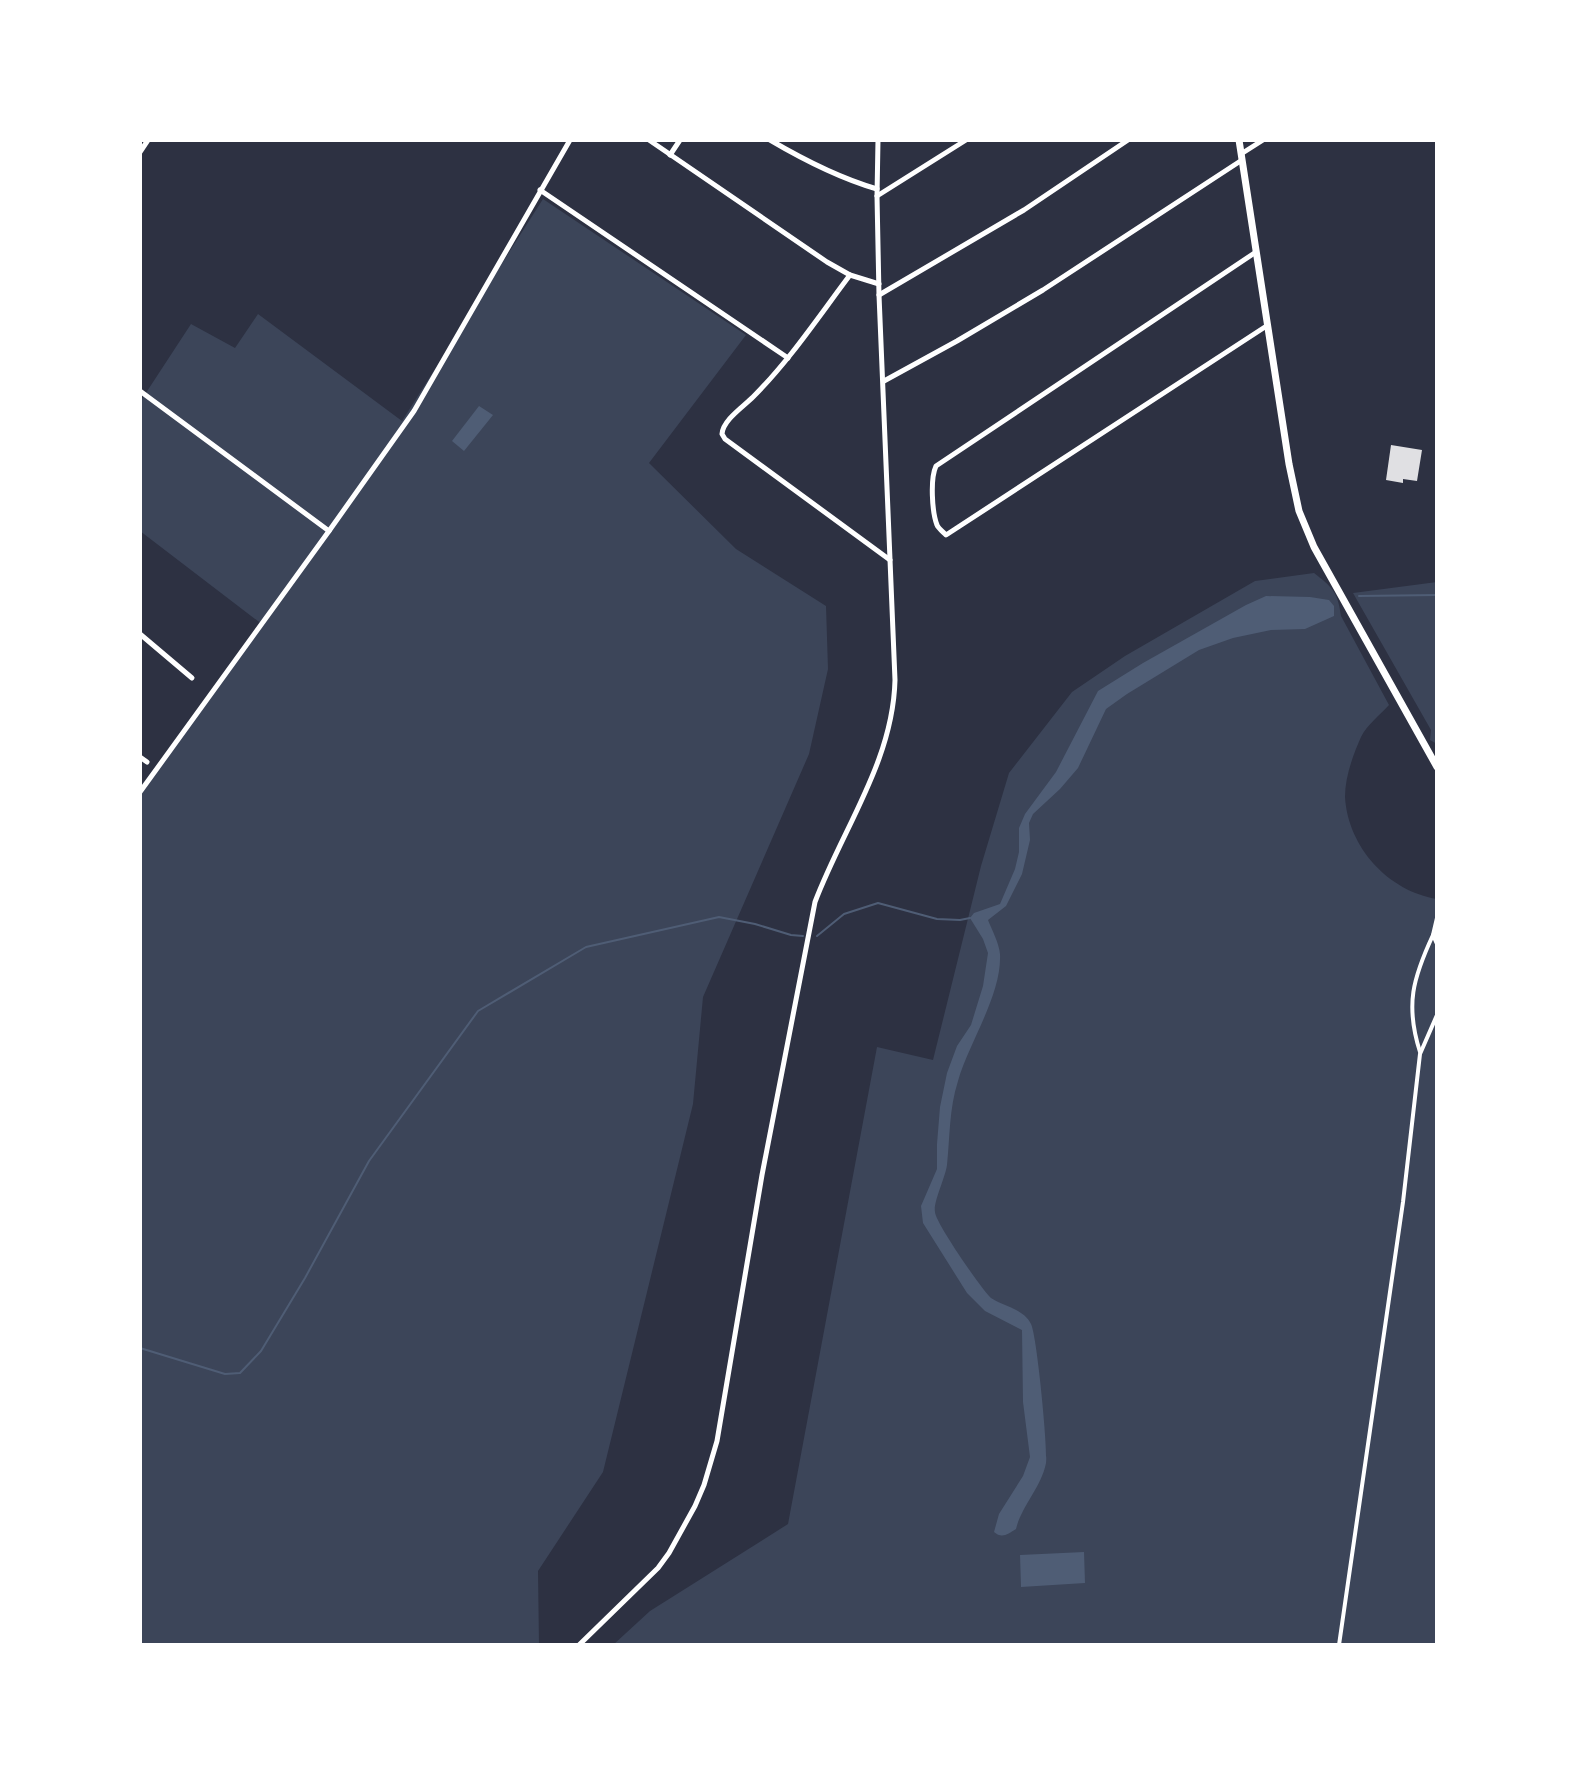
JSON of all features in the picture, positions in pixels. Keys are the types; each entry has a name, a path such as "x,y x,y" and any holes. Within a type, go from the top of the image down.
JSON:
{"main road":[{"path":"1239,140 1294,490 1305,529 1437,767"}],"street":[{"path":"140,152 148,140"},
{"path":"140,792 414,411 570,140"},
{"path":"649,140 827,262 850,275 879,284"},
{"path":"670,155 680,140"},
{"path":"770,140 811,163 877,193"},
{"path":"579,1645 658,1568 695,1506 709,1474 815,902 826,872 872,779 894,703 879,295 878,140"},
{"path":"877,193 966,140"},
{"path":"879,295 1024,210 1128,140"},
{"path":"884,381 1043,290 1263,140"},
{"path":"540,190 788,358"},
{"path":"1256,252 936,466 932,474 932,491 937,527 946,535 1268,325"},
{"path":"850,275 788,358 724,425 722,432 725,439 890,560"},
{"path":"140,391 329,531"},
{"path":"140,634 192,678"},
{"path":"140,757 147,762"},
{"path":"1420,1054 1413,1022 1413,985 1437,918"},
{"path":"1433,935 1437,944"},
{"path":"1339,1645 1403,1202 1420,1054 1437,1015"}],"shaded area":[{"path":"543,199 746,335 649,463 736,549 826,606 828,669 809,754 703,997 693,1104 603,1472 538,1571 539,1645 140,1645 140,787 263,625 140,531 140,402 191,324 235,348 258,314 402,421"},
{"path":"479,406 493,415 464,451 452,441"},
{"path":"1314,573 1330,586 1336,596 1341,616 1389,705 1364,733 1350,766 1345,797 1354,833 1374,864 1387,876 1402,887 1437,899 1437,1645 613,1645 650,1611 788,1524 877,1047 933,1060 981,866 1009,773 1072,692 1125,656 1255,581"},
{"path":"1437,582 1437,744 1430,740 1431,730 1353,593"},
{"path":"1266,596 1329,600 1334,606 1334,616 1305,629 1271,630 1233,638 1199,650 1106,709 1078,768 1033,814 1022,874 1006,906 988,920 1000,954 999,970 996,986 955,1092 947,1165 935,1212 942,1229 986,1292 1028,1319 1033,1333 1042,1393 1046,1463 1016,1529 1000,1535 994,1532 999,1514 1023,1476 1030,1457 1023,1402 1022,1330 985,1311 967,1293 923,1223 921,1206 937,1169 940,1107 947,1073 957,1046 971,1025 983,986 988,953 970,918 974,913 1000,904 1015,869 1019,828 1025,814 1056,772 1098,691"},
{"path":"1084,1552 1085,1583 1021,1587 1020,1555"}],"building":[{"path":"1391,445 1422,450 1417,481 1403,479 1403,483 1386,480"}],"waterway":[{"path":"1359,596 1437,595"},
{"path":"817,936 844,914 878,903 937,919 970,918"},
{"path":"140,1348 225,1374 240,1373 261,1351 369,1161 478,1011 586,947 719,917 803,936"}]}
